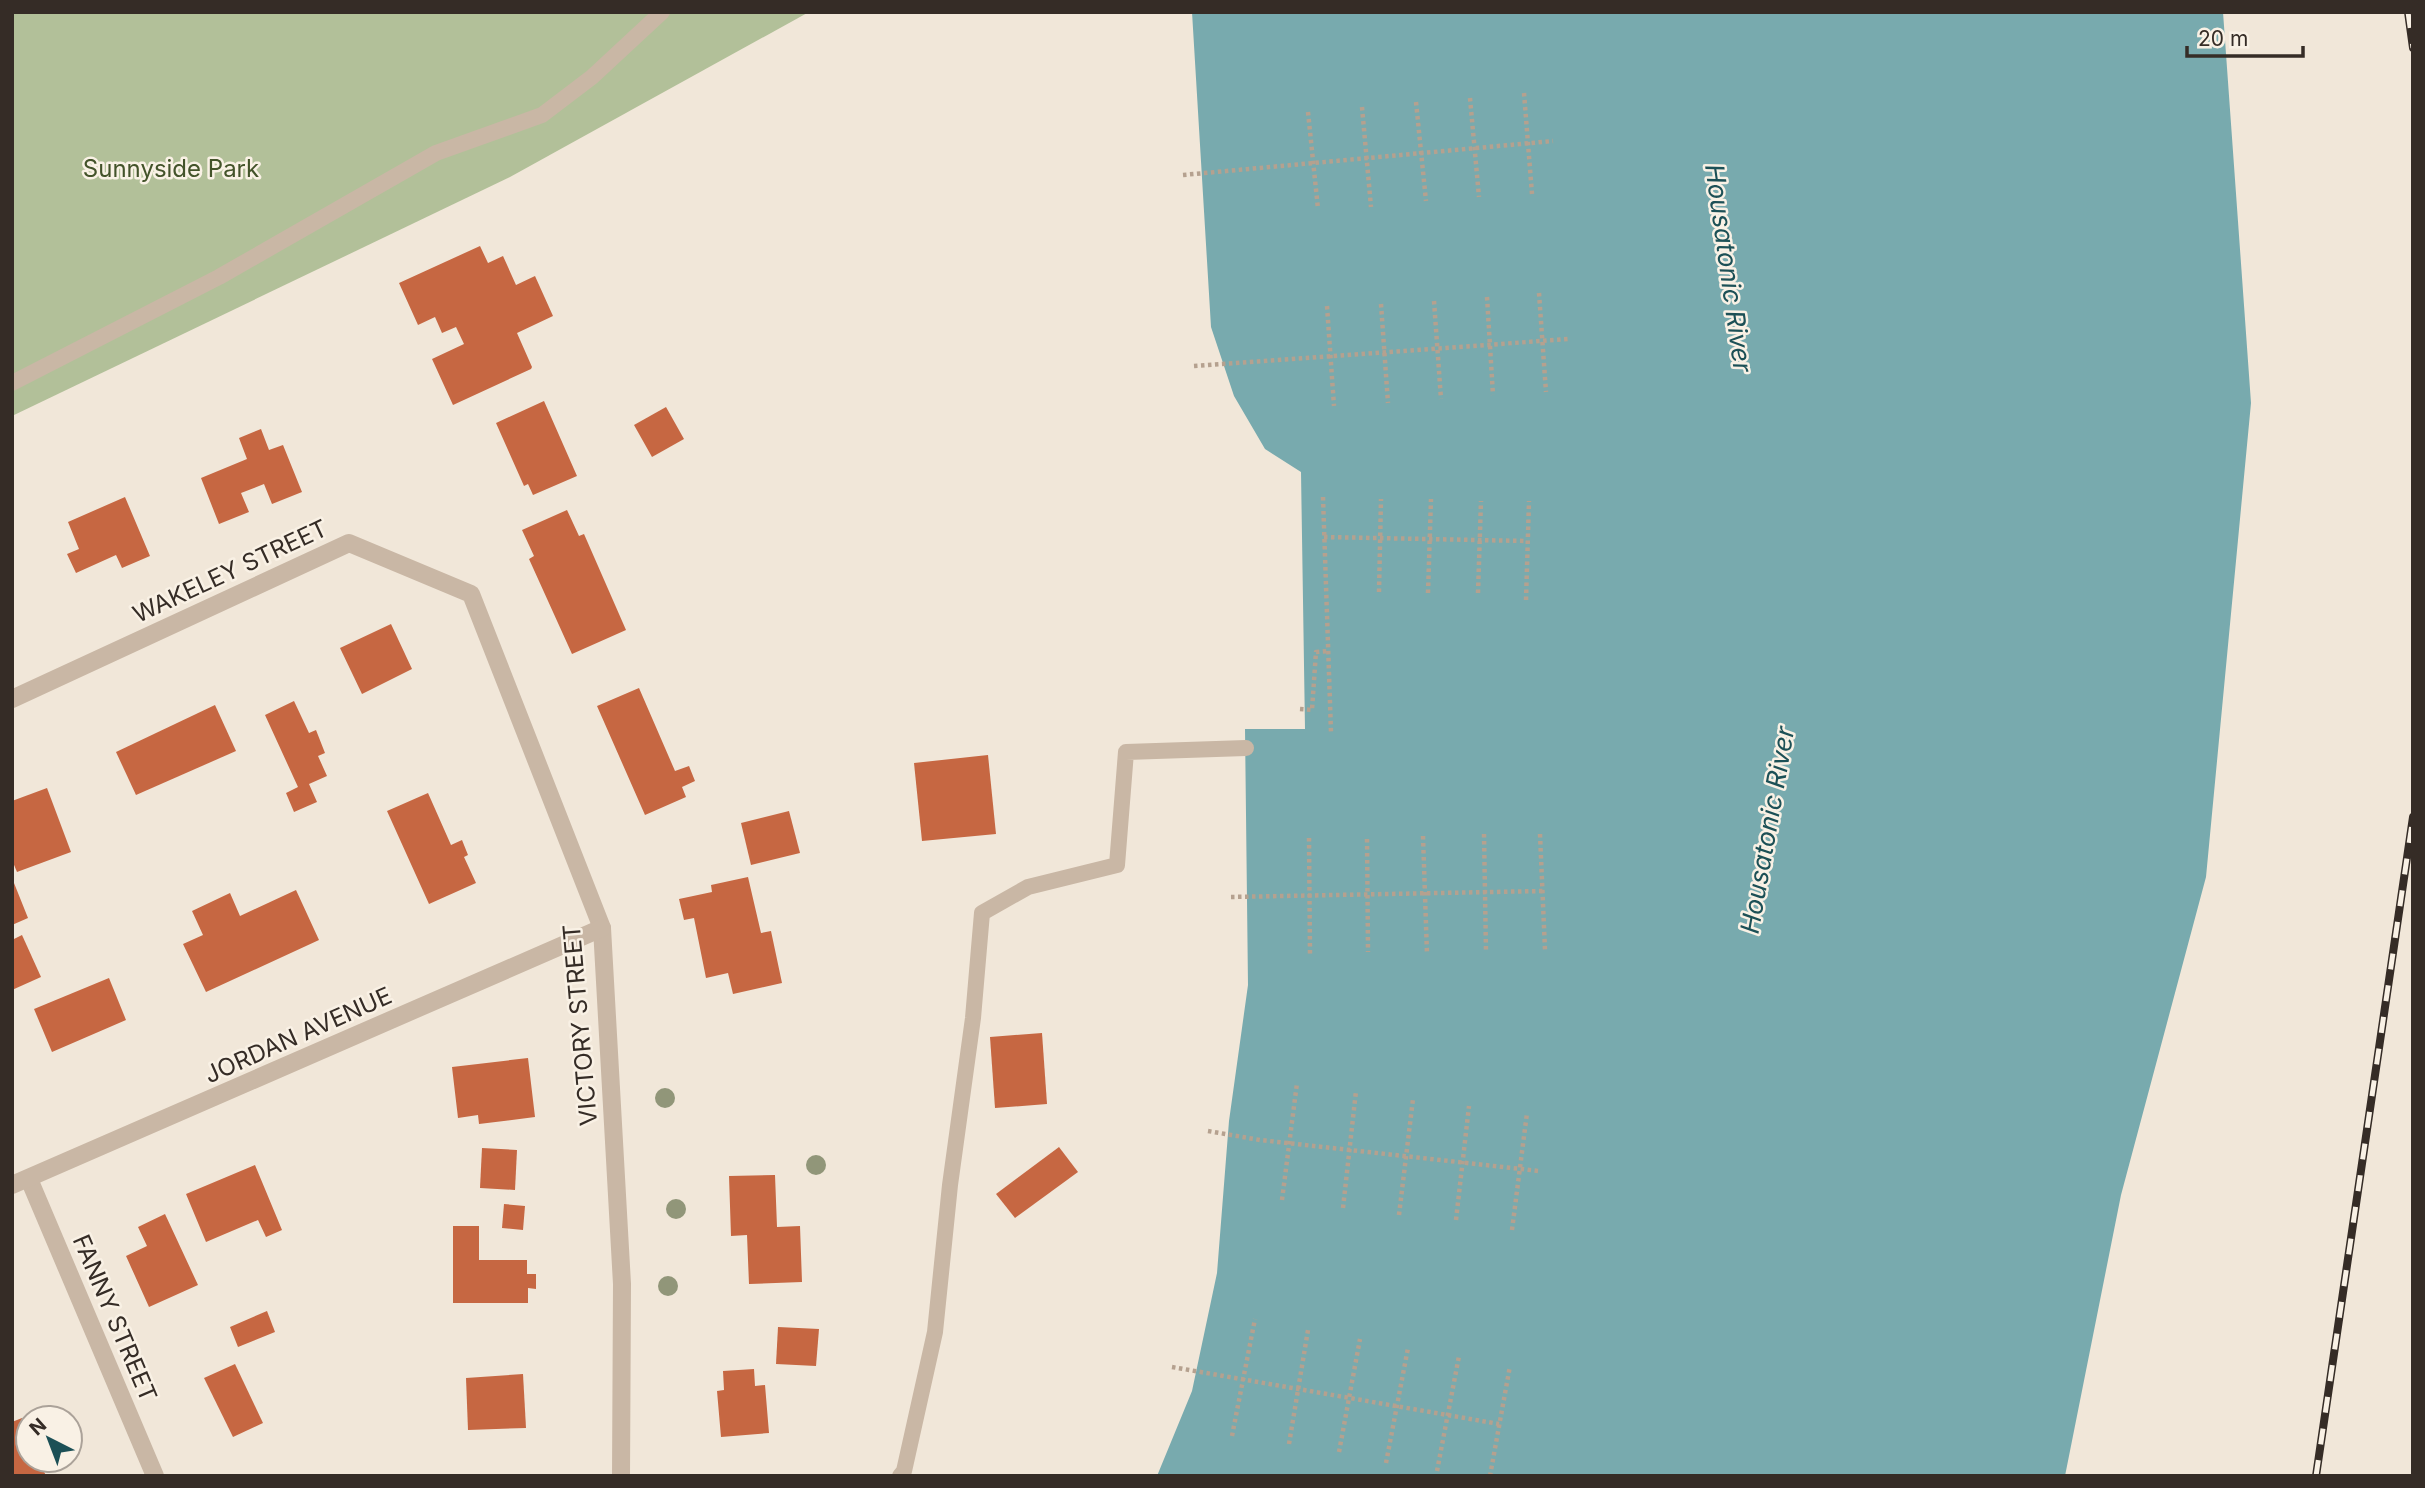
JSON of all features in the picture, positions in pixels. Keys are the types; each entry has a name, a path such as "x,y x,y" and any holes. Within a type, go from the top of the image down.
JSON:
{"street":[{"name":"WAKELEY STREET","path":"12,699 348,544 471,594"},
{"name":"VICTORY STREET","path":"471,594 602,928 622,1284 621,1476"},
{"name":"JORDAN AVENUE","path":"21,1182 602,928"},
{"name":"FANNY STREET","path":"21,1182 155,1476"}],"lane":[{"path":"12,383 219,277 436,153 542,115 592,77 662,12"},
{"path":"901,1476 935,1332 950,1185 973,1018 982,913 1028,887 1117,865 1126,752 1246,748"}],"path":[{"path":"1524,93 1532,194"},
{"path":"1470,98 1479,197"},
{"path":"1416,103 1426,201"},
{"path":"1362,107 1371,207"},
{"path":"1308,112 1318,209"},
{"path":"1182,175 1553,141"},
{"path":"1539,293 1546,392"},
{"path":"1487,297 1493,395"},
{"path":"1434,301 1441,399"},
{"path":"1381,304 1388,403"},
{"path":"1327,306 1334,405"},
{"path":"1194,366 1569,340"},
{"path":"1323,497 1331,732"},
{"path":"1379,592 1381,499"},
{"path":"1428,593 1431,499"},
{"path":"1478,593 1481,501"},
{"path":"1526,600 1529,501"},
{"path":"1324,537 1527,541"},
{"path":"1300,709 1312,710 1316,652 1328,651"},
{"path":"1484,834 1486,952"},
{"path":"1540,834 1545,950"},
{"path":"1423,836 1427,954"},
{"path":"1309,838 1310,954"},
{"path":"1367,839 1368,952"},
{"path":"1231,897 1543,891"},
{"path":"1282,1200 1297,1083"},
{"path":"1343,1208 1356,1091"},
{"path":"1399,1215 1413,1100"},
{"path":"1456,1220 1469,1106"},
{"path":"1512,1230 1527,1113"},
{"path":"1209,1132 1539,1171"},
{"path":"1232,1436 1255,1319"},
{"path":"1289,1444 1308,1330"},
{"path":"1339,1452 1360,1339"},
{"path":"1386,1463 1408,1348"},
{"path":"1437,1471 1459,1356"},
{"path":"1490,1476 1510,1366"},
{"path":"1172,1367 1499,1424"}],"green space":[{"name":"Sunnyside Park","path":"12,12 809,12 510,177 12,416"}],"water":[{"name":"Housatonic River","path":"1192,12 2223,12 2251,403 2206,877 2121,1195 2065,1476 1157,1476 1192,1391 1217,1273 1229,1121 1248,985 1245,729 1305,729 1301,472 1265,449 1234,396 1211,327"}],"building":[{"path":"480,246 488,263 503,256 516,285 535,276 553,316 517,333 531,369 453,405 432,359 464,344 456,327 442,333 435,317 418,325 399,283"},
{"path":"544,401 577,476 533,495 528,484 524,486 496,423"},
{"path":"666,407 684,439 652,457 634,425"},
{"path":"261,429 269,450 283,445 302,492 272,504 264,484 241,493 249,512 219,524 201,478 247,459 239,438"},
{"path":"125,497 150,556 122,568 116,555 76,573 67,554 79,549 68,522"},
{"path":"567,510 579,536 584,534 626,630 572,654 529,559 534,556 522,530"},
{"path":"391,624 412,669 362,694 340,648"},
{"path":"639,688 675,771 689,766 695,781 682,787 686,797 645,815 597,706"},
{"path":"294,701 309,733 316,730 325,753 318,756 327,776 309,784 317,802 294,812 286,793 298,787 265,715"},
{"path":"215,705 236,751 136,795 116,752"},
{"path":"988,755 996,834 922,841 914,763"},
{"path":"47,788 71,852 17,872 12,860 12,801"},
{"path":"428,793 451,845 462,840 468,855 464,857 476,883 429,904 387,811"},
{"path":"789,811 800,853 751,865 741,823"},
{"path":"748,877 761,933 771,931 782,983 733,994 728,973 706,978 694,918 684,920 679,899 712,892 711,885"},
{"path":"12,878 28,918 12,925"},
{"path":"296,890 319,940 206,992 183,944 203,935 192,911 230,893 240,916"},
{"path":"22,935 41,977 12,990 12,940"},
{"path":"109,978 126,1020 52,1052 34,1009"},
{"path":"1042,1033 1047,1104 995,1108 990,1037"},
{"path":"528,1058 535,1117 479,1124 478,1115 458,1118 452,1067"},
{"path":"1059,1147 1078,1172 1015,1218 996,1194"},
{"path":"482,1148 517,1150 515,1190 480,1188"},
{"path":"255,1165 282,1230 266,1237 258,1220 206,1242 186,1194"},
{"path":"775,1175 777,1227 800,1226 802,1282 749,1284 747,1235 731,1236 729,1176"},
{"path":"504,1204 525,1206 523,1230 502,1228"},
{"path":"165,1214 198,1285 149,1307 126,1256 147,1246 138,1227"},
{"path":"453,1226 479,1226 479,1260 527,1260 527,1274 536,1274 536,1289 528,1288 528,1303 453,1303"},
{"path":"267,1311 275,1332 238,1347 230,1327"},
{"path":"778,1327 819,1329 816,1366 776,1364"},
{"path":"235,1364 263,1423 233,1437 204,1378"},
{"path":"754,1369 755,1386 765,1385 769,1433 721,1437 717,1391 724,1390 723,1371"},
{"path":"523,1374 526,1428 468,1430 466,1378"},
{"path":"14,1421 14,1474 46,1476 12,1476"}],"railway":[{"path":"2408,12 2413,48"},
{"path":"2316,1476 2413,817"}]}
